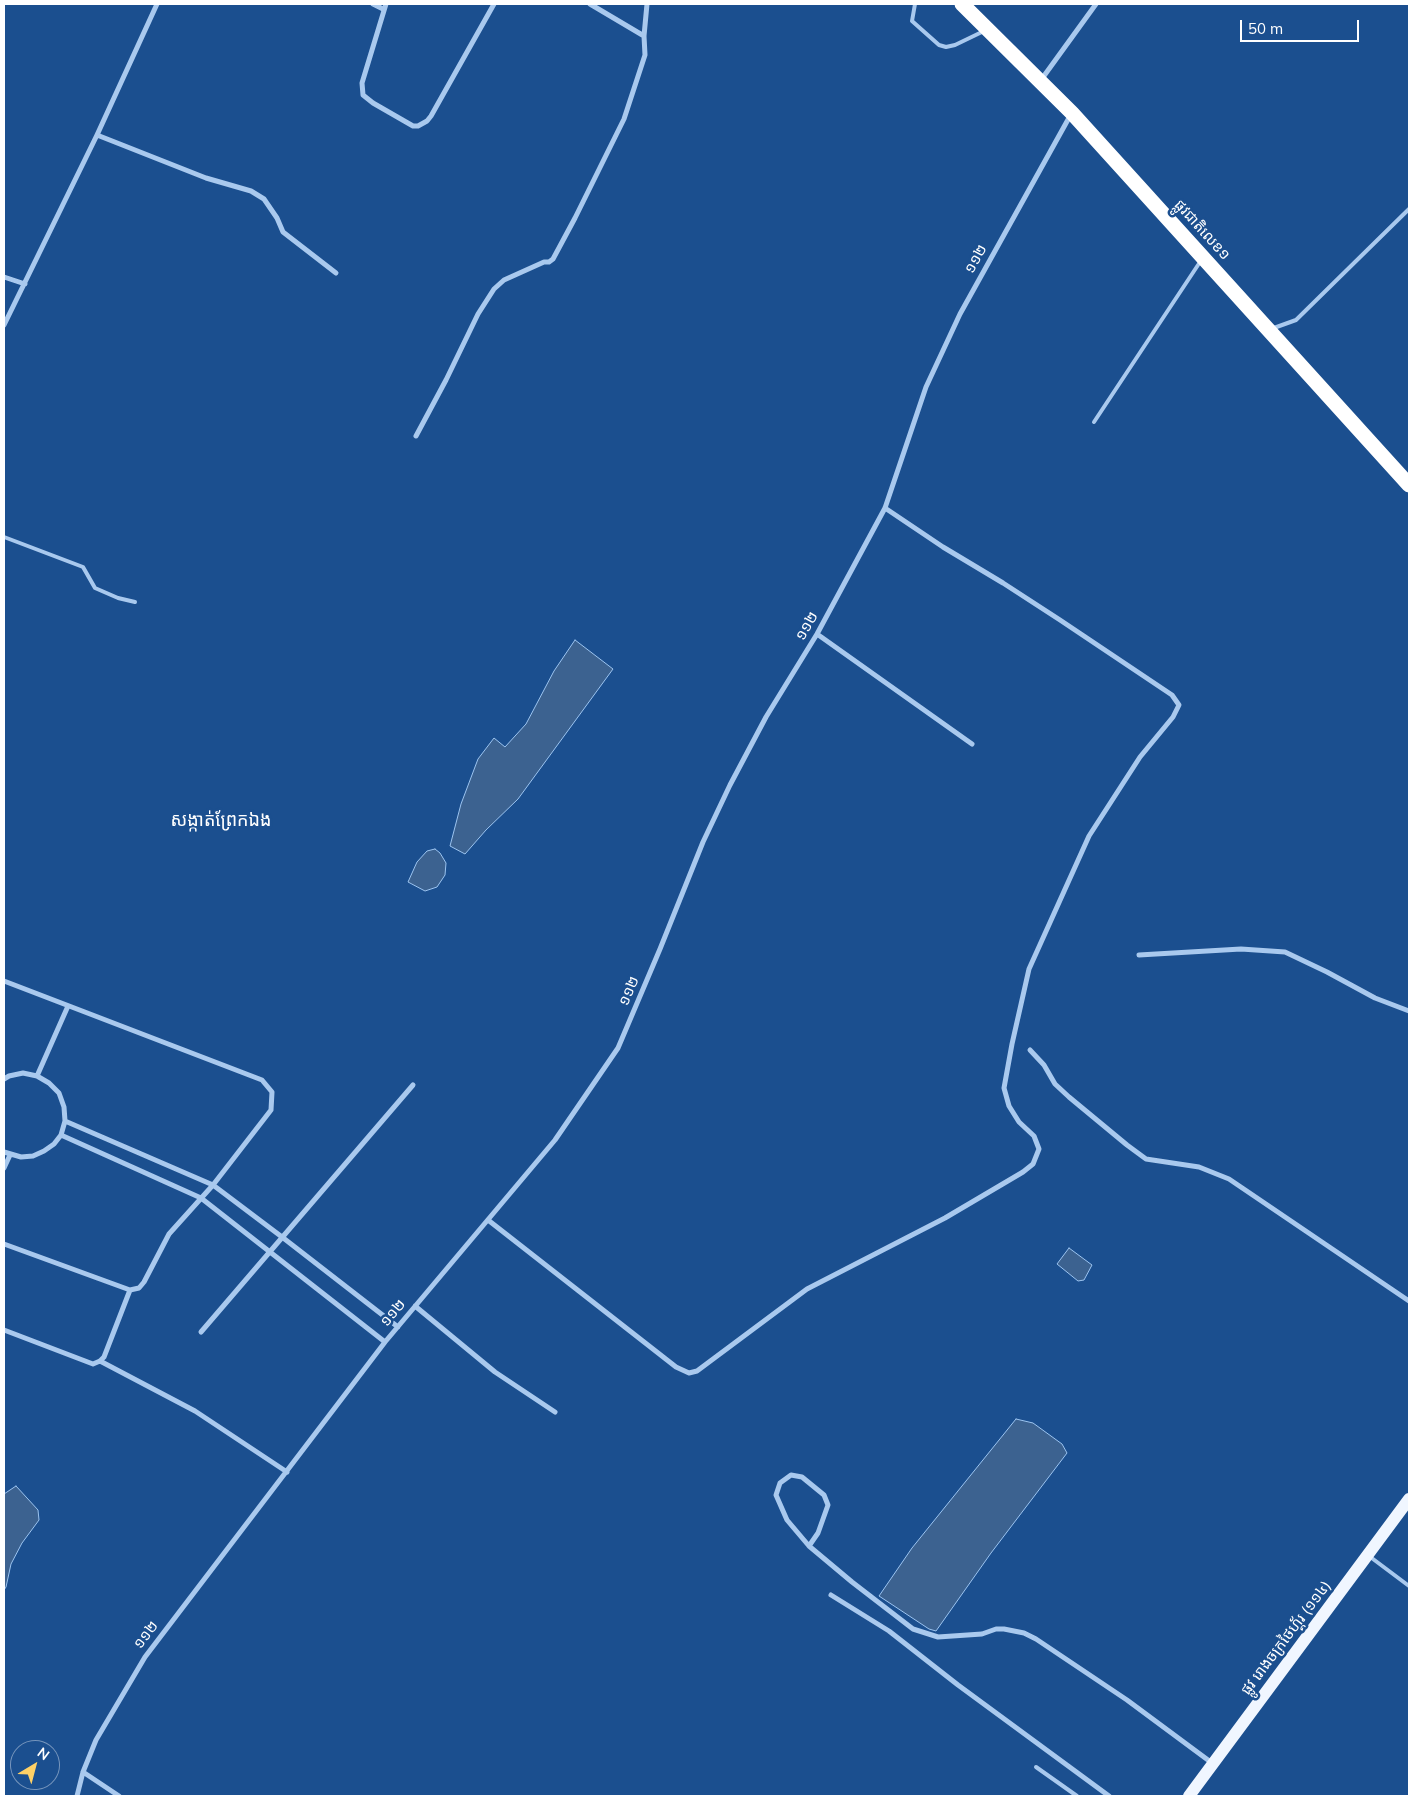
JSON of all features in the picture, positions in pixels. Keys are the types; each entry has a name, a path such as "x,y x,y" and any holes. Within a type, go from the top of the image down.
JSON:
{"highway":[{"name":"ផ្លូវជាតិលេខ១","path":"962,4 1072,113 1409,485"}],"main road":[{"name":"ផ្លូវ រោងចក្រថៃហ្គ័រ (១១៤)","path":"1189,1796 1409,1499"}],"street":[{"path":"4,325 97,135 157,4"},
{"path":"373,4 385,6 362,83 363,95 373,103 413,126 418,126 427,121 431,116 494,4"},
{"path":"590,4 644,36"},
{"path":"416,436 478,314 494,289 504,280 553,259 624,119 645,55 644,36 647,4"},
{"path":"1041,81 1096,4"},
{"name":"១១២","path":"77,1796 83,1772 96,1740 145,1657 385,1342 555,1140 618,1048 703,842 730,785 766,717 817,634 885,508 926,387 960,314 1072,113"},
{"path":"97,135 206,178 251,191 264,199 277,218 283,232 336,273"},
{"path":"4,277 25,284"},
{"path":"488,1220 676,1368 689,1373 697,1371 807,1289 945,1218 1011,1180 1033,1164 1038,1149 1034,1136 1019,1122 1009,1106 1004,1088 1029,969 1089,836 1140,757 1173,717 1179,705 1172,695 1060,620 943,547 885,508"},
{"path":"817,634 972,744"},
{"path":"1139,955 1241,949 1285,952 1375,998 1409,1012"},
{"path":"4,981 262,1080 272,1092 271,1110 213,1185 170,1234 139,1288 130,1290 4,1244"},
{"path":"37,1076 68,1006"},
{"path":"1030,1050 1044,1065 1055,1084 1126,1145 1146,1159 1199,1166 1229,1179 1409,1301"},
{"path":"4,1079 23,1073 37,1076 50,1083 59,1093 64,1107 65,1121 61,1135 54,1144 39,1154 22,1157 4,1152"},
{"path":"201,1332 413,1085"},
{"path":"65,1121 213,1185 398,1327"},
{"path":"61,1135 201,1198 385,1342"},
{"path":"4,1168 10,1155"},
{"path":"4,1330 93,1364 104,1357 130,1290"},
{"path":"415,1306 495,1372 555,1412"},
{"path":"100,1361 196,1411 287,1472"},
{"path":"810,1546 818,1534 828,1505 824,1495 802,1477 792,1474 780,1483 776,1495 788,1520 810,1546 852,1582 913,1629 938,1637 982,1634 1004,1629 1017,1631 1036,1639 1127,1700 1213,1764"},
{"path":"831,1595 889,1631 966,1691 1109,1796"},
{"path":"83,1772 119,1796"}],"lane":[{"path":"914,4 912,21 939,45 946,47 955,45 988,29"},
{"path":"1268,330 1296,320 1409,209"},
{"path":"1094,422 1203,258"},
{"path":"4,537 83,567 95,588 118,598 135,602"},
{"path":"1368,1554 1409,1586"},
{"path":"1036,1767 1077,1796"}],"water":[{"path":"575,640 613,669 518,799 486,830 465,854 450,846 461,804 478,759 494,738 505,747 526,724 554,671"},
{"path":"435,849 446,863 445,875 437,887 425,891 408,882 417,862 427,851"},
{"path":"1069,1248 1092,1265 1084,1280 1078,1281 1057,1264"},
{"path":"1016,1419 1033,1423 1062,1444 1067,1453 991,1553 936,1631 929,1629 879,1596 912,1548"},
{"path":"16,1486 38,1510 39,1520 22,1543 11,1564 4,1590 4,1494"}],"district":[{"name":"សង្កាត់ព្រែកឯង","path":"221,821"}]}
